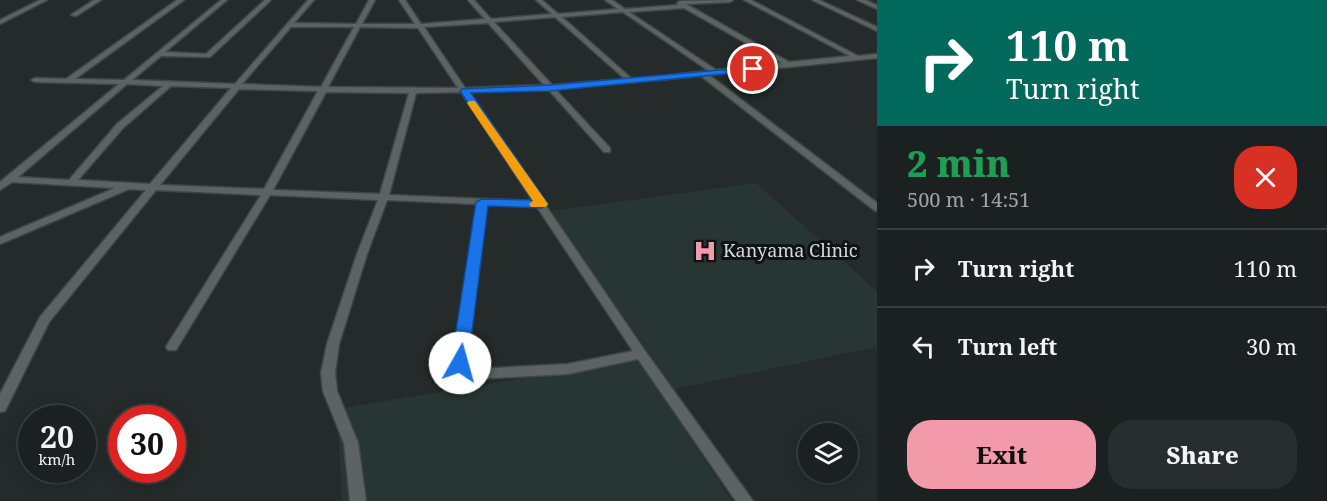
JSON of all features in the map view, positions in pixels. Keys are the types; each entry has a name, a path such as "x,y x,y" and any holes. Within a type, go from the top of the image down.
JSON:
{"street":[{"path":"0,22 44,0"},
{"path":"74,15 98,0"},
{"path":"67,81 181,0"},
{"path":"4,182 224,0"},
{"path":"160,54 208,56 268,0"},
{"path":"0,407 44,320 310,0"},
{"path":"172,347 267,192 372,0"},
{"path":"402,0 642,354 745,501"},
{"path":"471,0 607,150"},
{"path":"539,0 631,81"},
{"path":"608,0 716,73"},
{"path":"290,25 357,27 490,22 730,0"},
{"path":"747,0 856,57"},
{"path":"814,0 877,29"},
{"path":"860,0 877,7"},
{"path":"681,3 789,65"},
{"path":"35,80 324,90 465,91 550,88 877,56"},
{"path":"703,74 877,208"},
{"path":"71,183 120,126 169,84"},
{"path":"358,501 351,442 330,391 328,374 333,344 362,254 384,196 413,91"},
{"path":"4,182 154,186 542,204"},
{"path":"0,241 128,186"},
{"path":"482,202 460,354 462,368 474,374 568,369 642,354"}],"shaded area":[{"name":"Kanyama Clinic","path":"756,183 877,291 877,347 674,389 550,211"},
{"path":"638,359 732,501 342,501 337,409"}],"slow traffic":[{"path":"472,103 542,204 535,204"}],"place":[{"name":"Kanyama Clinic","path":"705,251"}],"route":[{"path":"460,363 482,202 542,204 509,159 465,91 550,88 753,69"}]}
